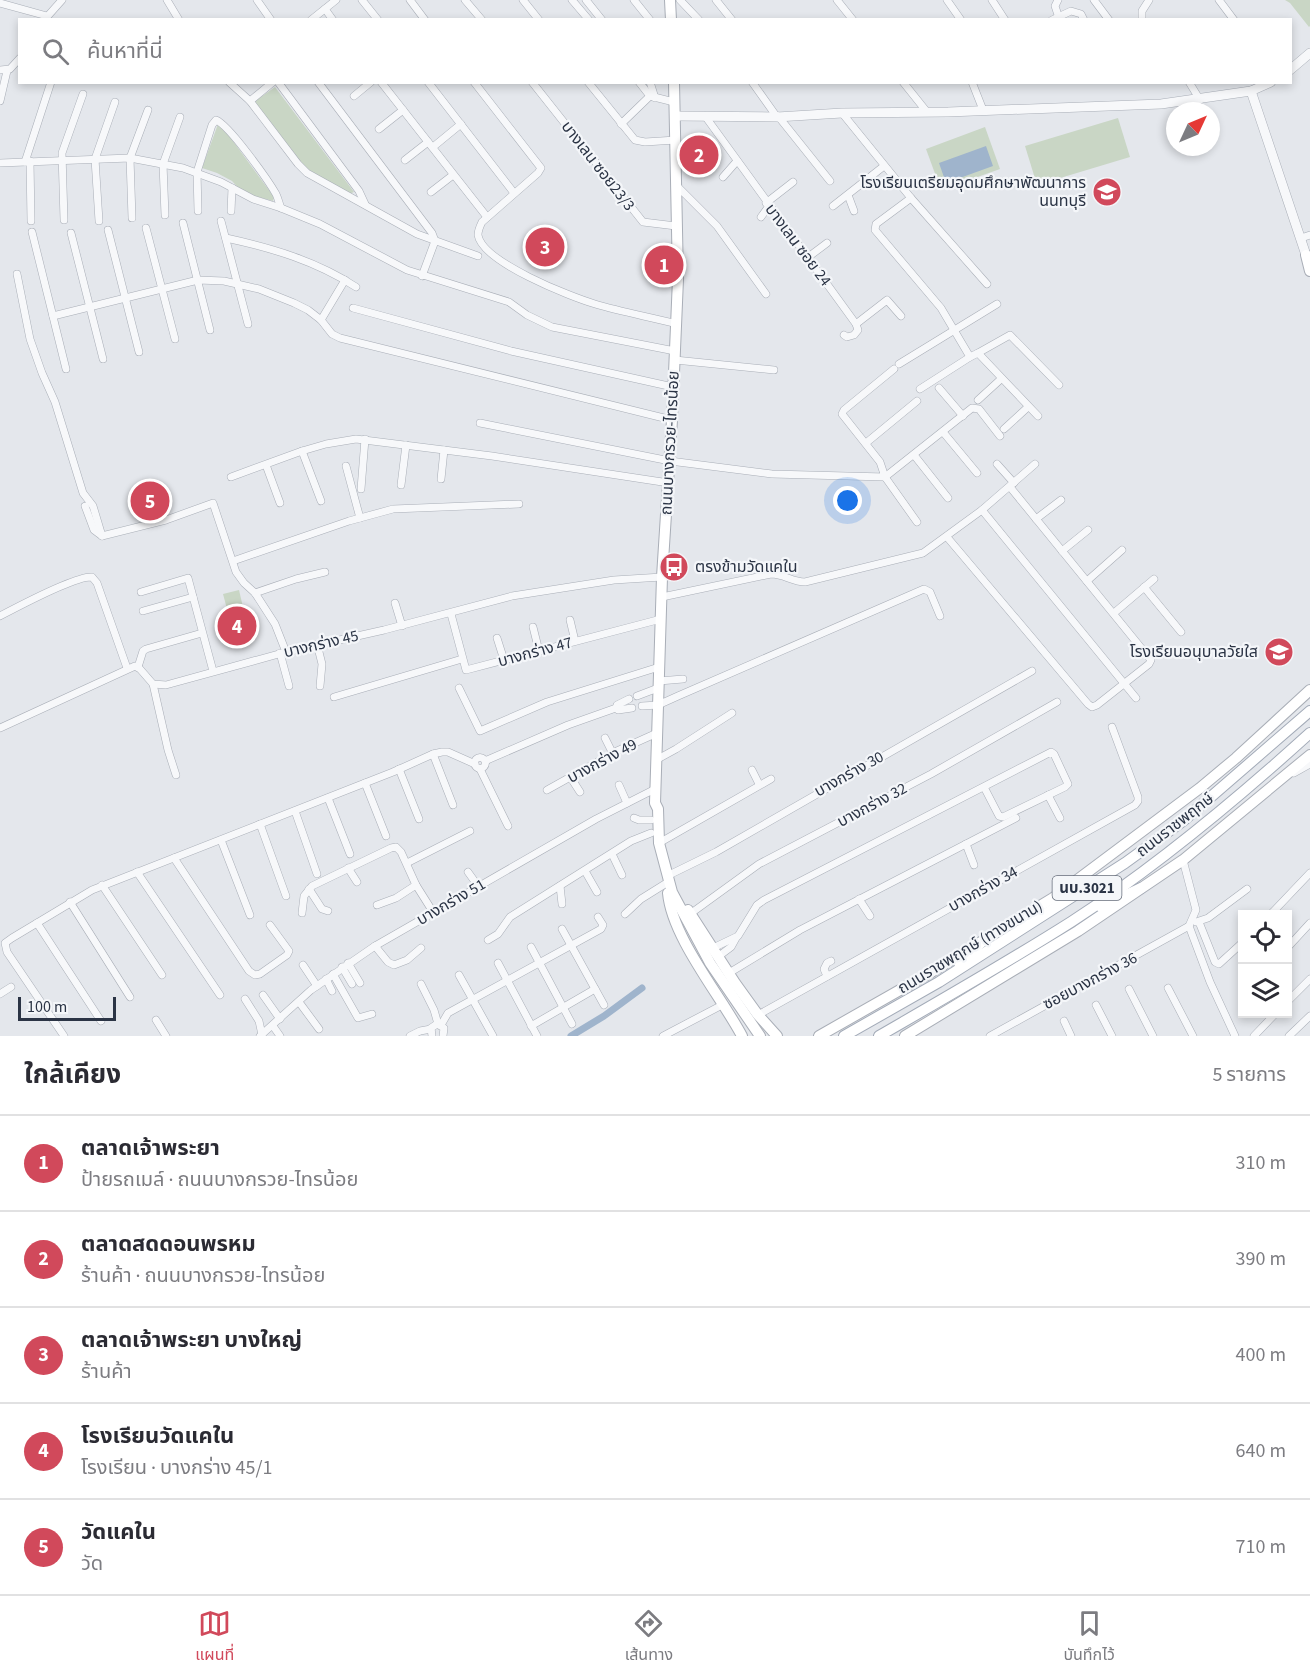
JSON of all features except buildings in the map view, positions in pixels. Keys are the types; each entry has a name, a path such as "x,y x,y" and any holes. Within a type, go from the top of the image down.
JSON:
{"main road":[{"path":"670,0 671,18"},
{"name":"ถนนบางกรวย-ไทรน้อย","path":"667,883 659,843 655,789 662,577 669,483 678,279 674,84"},
{"path":"1309,260 1310,271"},
{"name":"ถนนราชพฤกษ์ (ทางขนาน)","path":"819,1036 1053,898 1200,788 1310,690"},
{"name":"ถนนราชพฤกษ์","path":"844,1036 939,982 1098,881 1183,821 1310,711"},
{"name":"ถนนราชพฤกษ์","path":"879,1036 1000,966 1072,921 1178,845 1254,784 1310,734"},
{"name":"นบ.3021","path":"905,1036 1078,931 1183,860 1310,755"},
{"name":"ถนนบางกรวย-ไทรน้อย","path":"655,803 651,809 651,833 667,883 707,964 758,1036"},
{"path":"667,883 758,1015 773,1033"},
{"path":"667,883 675,918 693,956 742,1036"},
{"path":"1072,921 1141,888"},
{"path":"939,982 983,941"}],"street":[{"path":"0,3 46,18 62,0"},
{"path":"166,0 178,18"},
{"path":"256,0 270,18"},
{"path":"314,18 336,0"},
{"path":"362,0 376,18"},
{"path":"410,0 424,18"},
{"path":"465,0 480,18"},
{"path":"523,0 537,18"},
{"path":"573,0 587,18"},
{"path":"634,0 648,18"},
{"path":"680,0 697,18"},
{"path":"716,0 730,18"},
{"path":"837,0 851,18"},
{"path":"946,0 960,18"},
{"path":"992,0 1004,18"},
{"path":"1058,0 1055,6 1055,17 1071,11 1077,12 1082,18"},
{"path":"1094,0 1108,18"},
{"path":"1142,18 1142,11 1149,0"},
{"path":"1219,0 1232,18"},
{"path":"589,1 601,18"},
{"path":"325,9 332,18"},
{"path":"1292,68 1310,53"},
{"path":"0,101 4,71 18,60"},
{"path":"31,221 28,161 50,84"},
{"path":"231,84 250,101 302,168 406,228 478,256"},
{"path":"250,101 272,84"},
{"path":"277,84 358,191 365,204"},
{"path":"320,84 428,227 435,241 422,276"},
{"path":"354,96 369,84"},
{"path":"383,84 487,217"},
{"path":"430,84 514,193"},
{"path":"476,84 541,166 538,173 487,217 479,228 478,237 489,251 516,271 593,304 676,324"},
{"name":"บางเลน ซอย23/3","path":"534,84 643,222 676,226"},
{"path":"590,84 638,142 676,140"},
{"path":"641,84 652,97 674,102"},
{"path":"650,84 652,97"},
{"path":"753,84 830,181"},
{"path":"905,84 927,112"},
{"path":"973,84 983,111"},
{"path":"1191,84 1200,100"},
{"path":"675,116 778,117 842,112 983,111 1161,104 1200,100 1264,84"},
{"path":"1246,89 1305,237 1309,260"},
{"path":"64,220 63,146 83,94"},
{"path":"621,124 652,97"},
{"path":"99,221 95,159 115,102"},
{"path":"132,218 130,158 148,110"},
{"path":"379,129 403,110"},
{"path":"842,112 910,198 987,284"},
{"name":"บางเลน ซอย 24","path":"705,116 856,324"},
{"path":"165,215 163,164 180,117"},
{"path":"198,211 197,172 212,125 216,120 230,132 276,194 280,208"},
{"path":"405,160 461,124"},
{"path":"0,162 130,158 197,172 253,199 320,224 392,264 422,276 501,299 552,327 675,355 774,370"},
{"path":"723,177 737,161"},
{"path":"833,207 884,166"},
{"path":"431,192 453,175"},
{"path":"761,217 768,204 793,182"},
{"path":"676,185 717,226 766,294"},
{"path":"231,211 232,188"},
{"path":"848,195 854,211"},
{"path":"910,198 876,224 875,231 941,308 954,330 974,355 1038,416"},
{"path":"221,220 248,324"},
{"path":"183,223 210,330"},
{"path":"146,228 175,339"},
{"path":"108,230 139,352"},
{"path":"32,232 66,369"},
{"path":"71,233 103,358"},
{"path":"226,238 312,263 357,287"},
{"path":"807,258 826,243"},
{"path":"17,274 30,339 55,402 85,497 93,506 102,536"},
{"path":"53,316 198,280 237,283 280,296 308,310 321,320 332,334 340,338 672,420"},
{"path":"321,320 345,280"},
{"path":"844,335 847,337 855,335 858,330 856,324 887,300 901,316"},
{"path":"918,522 885,477 880,462 842,414 896,367 997,304"},
{"path":"353,308 511,351 673,387"},
{"path":"920,389 1010,335 1059,385"},
{"path":"978,400 1001,379"},
{"path":"939,388 963,416"},
{"path":"866,443 917,401"},
{"path":"480,423 670,461 772,474 885,477 972,408 976,407 1002,432 1028,407"},
{"path":"943,432 977,473"},
{"path":"361,489 365,439"},
{"path":"231,477 302,451 336,442 365,439 573,467 669,483"},
{"path":"401,485 406,445"},
{"path":"441,479 444,450"},
{"path":"302,451 321,501"},
{"path":"914,455 948,498"},
{"path":"947,537 1088,704 1097,705 1149,664 1151,660 1036,519 997,464"},
{"path":"663,597 771,574 805,582 923,553 982,510 1035,464"},
{"path":"266,465 280,503"},
{"path":"346,466 360,518"},
{"path":"1036,519 1061,500"},
{"path":"102,536 166,520 213,503 240,579 255,593 274,624 283,652 289,686"},
{"path":"233,561 393,509 519,504"},
{"path":"85,506 94,530 102,536"},
{"path":"982,510 1136,698"},
{"path":"1062,551 1088,530"},
{"path":"1087,581 1122,550"},
{"path":"255,593 325,572"},
{"path":"0,616 48,592 84,577 92,577 97,583 127,668"},
{"name":"บางกร่าง 45","path":"153,684 166,686 283,652 402,626 540,591 614,580 662,577"},
{"path":"141,592 188,579 213,671"},
{"path":"1114,613 1154,579"},
{"path":"1144,587 1181,632"},
{"path":"642,706 658,705 924,589 930,592 940,616"},
{"path":"143,611 193,597"},
{"path":"395,603 402,626"},
{"path":"334,697 462,659 451,614"},
{"name":"บางกร่าง 47","path":"462,659 466,670 662,619"},
{"path":"570,620 575,641"},
{"path":"532,627 539,651"},
{"path":"138,667 143,651 146,649 202,633"},
{"path":"496,638 504,660"},
{"path":"317,644 322,664 320,686"},
{"path":"0,728 127,668 138,667"},
{"path":"138,667 153,684 176,775"},
{"path":"459,688 480,731 547,702 659,667"},
{"name":"บางกร่าง 30","path":"625,914 641,899 716,852 1032,671"},
{"path":"477,766 479,758 486,761 568,725 616,708 617,705 658,685 683,678"},
{"name":"บางกร่าง 32","path":"690,914 759,864 931,774 1057,702"},
{"path":"616,708 618,710 632,708"},
{"path":"656,760 732,712"},
{"name":"บางกร่าง 34","path":"758,1015 1135,805 1138,797 1112,727"},
{"name":"บางกร่าง 49","path":"547,790 613,754 657,734"},
{"path":"605,738 613,754"},
{"path":"63,1036 5,948 5,943 70,902 102,885 328,798 433,754 448,752 477,766 508,826"},
{"path":"716,952 738,936 760,902 984,787 1053,753 1068,784 1003,817 999,816 984,787"},
{"path":"433,754 453,805"},
{"path":"1278,783 1310,764"},
{"path":"399,769 419,819"},
{"path":"752,770 759,784"},
{"path":"572,778 580,792"},
{"path":"659,843 771,779"},
{"path":"365,783 386,836"},
{"path":"619,785 627,803"},
{"name":"บางกร่าง 51","path":"261,1035 317,986 375,946 478,886 655,789"},
{"path":"1048,795 1060,818"},
{"path":"328,798 350,854"},
{"path":"295,811 317,874"},
{"path":"634,818 651,820"},
{"path":"729,973 772,945 1016,818"},
{"path":"260,824 286,896"},
{"path":"407,863 470,831"},
{"path":"488,940 498,934 510,917 630,841 651,833"},
{"path":"221,840 250,915"},
{"path":"966,844 974,866"},
{"path":"302,914 303,896 318,882 396,847 401,852 416,885 433,912"},
{"path":"612,854 622,875"},
{"path":"174,858 249,971 255,975 260,974 287,955 289,951 270,925"},
{"path":"1183,860 1196,910 1190,925 1210,982 1235,1036"},
{"path":"348,868 357,882"},
{"path":"585,870 597,892"},
{"path":"137,872 220,995"},
{"path":"468,872 478,886"},
{"path":"1275,910 1310,873"},
{"path":"102,885 162,975"},
{"path":"377,905 416,885"},
{"path":"560,886 562,904"},
{"path":"309,889 322,909 328,911"},
{"name":"ซอยบางกร่าง 36","path":"990,1036 1005,1032 1182,932 1190,925 1216,912 1247,889"},
{"path":"859,899 870,916"},
{"path":"70,902 130,997"},
{"path":"410,1036 420,1031 431,1033 434,1025 440,1024 448,1013 601,929 603,925 598,917"},
{"path":"1199,921 1215,963 1219,964 1238,947"},
{"path":"36,923 101,1021"},
{"path":"1292,941 1310,923"},
{"path":"562,929 604,1005"},
{"path":"375,946 388,962 394,965 407,960 421,948"},
{"path":"531,947 572,1024"},
{"path":"827,976 824,969 831,961"},
{"path":"498,963 537,1036"},
{"path":"303,965 317,986"},
{"path":"345,965 356,984"},
{"path":"333,974 358,1018 372,1014"},
{"path":"459,975 493,1036"},
{"path":"1292,996 1310,979"},
{"path":"326,980 332,991"},
{"path":"421,984 445,1030 443,1036"},
{"path":"0,994 11,987"},
{"path":"1129,988 1153,1036"},
{"path":"1168,988 1193,1036"},
{"path":"531,1026 595,989"},
{"path":"263,995 280,1019"},
{"path":"245,999 259,1021 261,1035"},
{"path":"299,1002 319,1029"},
{"path":"663,1036 724,1004"},
{"path":"1096,1005 1112,1036"},
{"path":"1289,1036 1310,1016"},
{"path":"1254,1036 1271,1018"},
{"path":"156,1020 166,1036"},
{"path":"1064,1021 1071,1036"},
{"path":"273,1026 280,1036"}],"green space":[{"path":"1285,0 1310,0 1309,27 1290,3"},
{"path":"275,87 354,192 349,194 306,168 295,157 254,102"},
{"path":"1118,118 1130,157 1037,185 1025,146"},
{"path":"218,124 274,197 273,201 243,193 232,181 202,168"},
{"path":"985,127 1000,169 941,190 926,149"},
{"path":"239,590 246,620 231,624 223,594"}],"water":[{"path":"986,146 993,166 946,183 939,163"}],"waterway":[{"path":"571,1036 604,1016 642,988"}],"place":[{"name":"ตลาดสดดอนพรหม","path":"699,155"},
{"name":"โรงเรียนเตรียมอุดมศึกษาพัฒนาการ นนทบุรี","path":"1107,192"},
{"name":"ตลาดเจ้าพระยา บางใหญ่","path":"545,247"},
{"name":"ตลาดเจ้าพระยา","path":"664,265"},
{"name":"วัดแคใน","path":"150,501"},
{"name":"ตรงข้ามวัดแคใน","path":"674,567"},
{"name":"โรงเรียนวัดแคใน","path":"237,626"},
{"name":"โรงเรียนอนุบาลวัยใส","path":"1279,652"}]}
